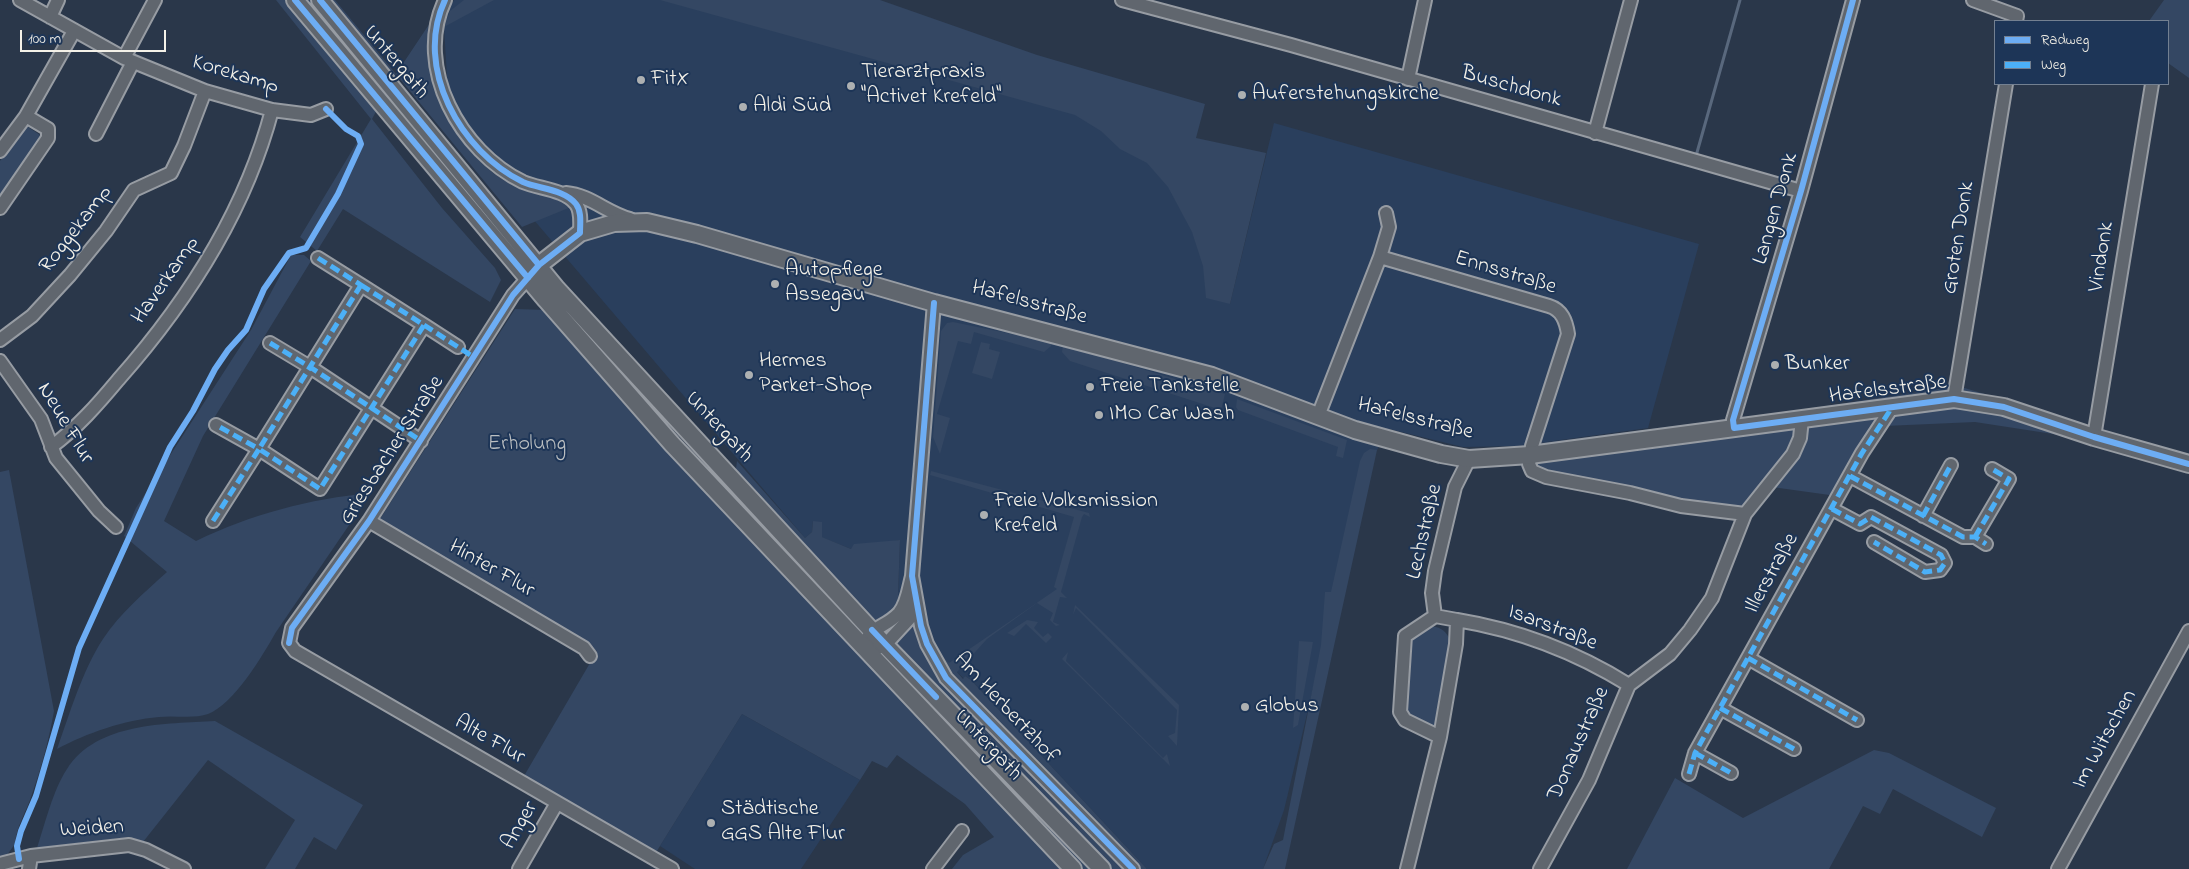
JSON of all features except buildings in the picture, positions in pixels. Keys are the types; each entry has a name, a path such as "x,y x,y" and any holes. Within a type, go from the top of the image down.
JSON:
{"main road":[{"name":"Untergath","path":"295,0 528,278 672,444 1073,869"},
{"name":"Untergath","path":"320,0 564,296 885,645 1102,869"},
{"name":"Hafelsstraße","path":"528,278 539,265 580,233 614,223 647,222 697,234 934,303 1212,376 1362,432 1440,454 1469,459 1530,455 1954,399 2004,407 2094,437 2189,464"}],"street":[{"name":"Korekamp","path":"20,0 128,60 205,91 272,110 311,115 326,109"},
{"path":"50,17 58,0"},
{"path":"96,134 155,0"},
{"path":"445,0 441,8 436,43 438,71 451,112 477,149 498,167 524,182 556,192 587,198 616,216 647,222"},
{"name":"Buschdonk","path":"1122,0 1142,3 1801,191"},
{"path":"1408,79 1425,0"},
{"path":"1595,133 1631,0"},
{"name":"Langen Donk","path":"1734,428 1733,420 1801,191 1853,0"},
{"path":"1973,0 2016,19"},
{"path":"0,151 26,116 74,31"},
{"name":"Groten Donk","path":"1954,399 2006,85"},
{"name":"Vindonk","path":"2094,437 2152,85"},
{"name":"Roggekamp","path":"0,340 32,316 70,275 106,231 134,190 171,173 184,146 205,91"},
{"name":"Haverkamp","path":"51,447 66,436 131,365 176,309 213,252 251,177 272,110"},
{"path":"0,208 48,138 48,129 26,116"},
{"path":"556,192 576,204 580,211 580,233"},
{"path":"1318,416 1380,258 1389,227 1386,213"},
{"path":"318,258 458,347"},
{"name":"Ennsstraße","path":"1380,258 1549,306 1555,308 1562,315 1566,322 1568,334 1530,455"},
{"name":"Griesbacher Straße","path":"289,643 292,628 369,521 514,295 528,278"},
{"path":"213,521 361,286"},
{"name":"Am Herbertzhof","path":"934,303 912,576 921,626 927,644 946,678 1132,869"},
{"name":"Griesbacher Straße","path":"216,425 259,449 320,489 424,325"},
{"name":"Griesbacher Straße","path":"270,343 372,407 421,441"},
{"name":"Neue Flur","path":"0,361 41,419 56,458 99,511 116,527"},
{"name":"Illerstraße","path":"1689,774 1695,753 1850,476 1889,412 1890,407"},
{"name":"Donaustraße","path":"1540,869 1589,780 1629,685 1670,654 1690,630 1712,598 1745,514 1793,454 1800,438 1802,419"},
{"path":"1530,455 1529,464 1532,472 1546,477 1630,493 1681,506 1745,514"},
{"name":"Lechstraße","path":"1435,616 1432,593 1435,571 1455,487 1469,459"},
{"path":"1923,516 1951,464"},
{"path":"1850,476 1963,537 1980,541 2009,479 1992,469"},
{"path":"1832,509 1860,524 1871,517 1941,555 1945,563 1940,570 1925,572 1874,542"},
{"name":"Hinter Flur","path":"369,521 584,648 590,656"},
{"path":"912,576 913,599 909,619 885,645 878,648 863,648 866,636 872,630 900,612 907,597 912,576"},
{"path":"1406,869 1440,737 1456,644 1457,620 1435,616 1405,636 1400,712 1405,720 1440,737"},
{"name":"Isarstraße","path":"1457,620 1512,631 1566,652 1629,685"},
{"name":"Im Witschen","path":"2058,869 2189,631"},
{"name":"Alte Flur","path":"289,643 295,651 672,869"},
{"path":"1748,658 1857,720"},
{"path":"1720,708 1794,748"},
{"path":"1695,753 1731,773"},
{"name":"Anger","path":"519,869 557,803"},
{"path":"934,869 962,831"},
{"name":"Weiden","path":"0,867 129,845 146,850 184,869"}],"shaded area":[{"path":"454,0 723,0 1011,81 1145,141 1230,304 1274,123 1699,244 1648,428 1517,446 1463,447 1389,429 1377,450 1370,451 1284,810 1263,869 1147,869 971,680 965,676 964,679 918,632 898,597 900,540 851,549 821,537 813,521 812,532 805,538 522,206 472,137 448,93 444,27 446,13"},
{"path":"742,714 860,780 801,869 695,869 660,846"}],"green space":[{"path":"276,0 335,0 396,74 372,119 442,208 495,268 501,280 490,302 343,209 317,251 300,237 371,119"},
{"path":"464,0 494,0 444,27 450,11"},
{"path":"660,0 880,0 1037,55 1205,104 1196,138 1266,153 1230,304 1206,298 1203,266 1192,232 1168,187 1147,163 1120,149 1101,131 1075,115"},
{"path":"2164,0 2189,0 2189,78 2169,64 2169,20 2150,20"},
{"path":"430,23 429,60 441,102 461,138 474,155 505,181 528,191 562,200 571,207 522,227 396,74"},
{"path":"25,125 43,137 0,202 0,161"},
{"path":"291,255 304,255 311,261 203,436 164,521 196,541 238,523 281,509 325,499 371,493 276,632 247,678 238,690 218,709 208,714 190,717 159,717 119,724 57,749 83,678 103,639 125,612 167,572 124,536 136,508 251,330"},
{"name":"Erholung","path":"515,309 546,310 730,516 737,461 805,538 812,532 813,521 822,522 822,537 851,549 854,544 900,540 898,597 918,632 949,663 1057,589 1054,587 1074,517 930,475 931,471 1089,513 1090,517 1084,514 1082,517 1061,592 1067,598 1060,597 1053,622 1060,625 1056,626 1050,620 1053,613 1037,603 987,639 957,672 963,679 965,676 971,680 1147,869 952,869 963,855 994,837 965,804 897,755 887,768 872,761 860,780 742,714 655,854 524,776 597,651 378,522"},
{"path":"953,322 1051,342 1051,346 1044,352 974,332 971,344 958,341 937,414 950,418 940,454 933,437 941,331 947,323"},
{"path":"981,342 990,344 989,349 1000,352 992,379 972,373"},
{"path":"1063,345 1225,394 1221,410 1070,361 1062,352"},
{"path":"1958,386 2071,420 2066,436 1975,422 1885,426 1844,497 1772,487 1749,519 1525,468 1517,446 1793,411"},
{"path":"1237,399 1347,440 1343,458 1336,456 1338,447 1238,410 1236,407"},
{"path":"1370,449 1377,450 1285,869 1263,869 1274,844 1283,840 1321,645 1325,592 1331,592 1360,461 1364,453"},
{"path":"9,470 54,711 42,763 30,800 17,831 15,844 4,859 0,860 0,472"},
{"path":"1075,605 1179,705 1177,746 1168,736 1175,733 1177,710 1076,608 1073,615"},
{"path":"1027,620 1038,622 1034,628 1043,637 1048,633 1052,637 1046,643 1026,624 1014,636 1007,633"},
{"path":"1430,626 1445,632 1449,638 1450,655 1436,727 1430,728 1406,715 1408,651 1413,639"},
{"path":"1299,641 1313,642 1298,725 1293,728"},
{"path":"1068,652 1066,661 1163,758 1167,754 1170,766 1062,659"},
{"path":"215,721 363,805 336,850 314,837 295,869 265,869 295,820 208,760 143,842 121,838 37,848 53,797 62,777 80,754 96,742 114,734 155,725"},
{"path":"1874,750 1889,753 1996,808 1982,837 1893,789 1880,814 1863,806 1829,869 1627,869 1675,778 1743,818"}],"waterway":[{"path":"1696,156 1740,0"}],"marked path":[{"path":"318,258 361,285"},
{"path":"361,285 424,325 320,489 259,449 361,285"},
{"path":"424,325 475,358"},
{"path":"270,343 310,367 421,441"},
{"path":"1689,774 1695,753 1862,453 1889,412 1890,407"},
{"path":"213,521 259,449 216,425"},
{"path":"1923,516 1951,465"},
{"path":"1975,537 2009,479 1992,469"},
{"path":"1850,476 1963,537 1975,537 1986,544"},
{"path":"1832,509 1860,524 1871,517 1941,555 1945,563 1940,570 1925,572 1874,542"},
{"path":"1748,658 1857,720"},
{"path":"1720,708 1794,749"},
{"path":"1695,753 1731,773"}],"cycle path":[{"path":"295,0 528,278"},
{"path":"320,0 539,265"},
{"path":"289,643 292,628 369,521 513,295 539,265 580,233 579,211 571,199 558,192 523,182 501,168 480,150 463,129 449,105 439,80 435,53 437,26 445,0"},
{"path":"1853,0 1801,191 1733,420 1734,428 1954,399 2004,407 2094,437 2189,464"},
{"path":"19,859 17,846 21,831 36,796 79,648 170,447 193,411 215,369 228,350 246,330 264,289 289,253 306,248 338,194 361,144 358,136 346,129 326,109"},
{"path":"934,303 912,576 921,626 927,644 946,678 1133,869"},
{"path":"872,630 936,697"}],"place":[{"name":"FitX","path":"641,80"},
{"name":"Tierarztpraxis \"Activet Krefeld\"","path":"851,86"},
{"name":"Auferstehungskirche","path":"1242,95"},
{"name":"Aldi Süd","path":"743,107"},
{"name":"Autopflege Assegau","path":"775,284"},
{"name":"Bunker","path":"1775,365"},
{"name":"Hermes Parket-Shop","path":"749,375"},
{"name":"Freie Tankstelle","path":"1090,387"},
{"name":"IMO Car Wash","path":"1099,415"},
{"name":"Freie Volksmission Krefeld","path":"984,515"},
{"name":"Globus","path":"1245,707"},
{"name":"Städtische GGS Alte Flur","path":"711,823"}]}
